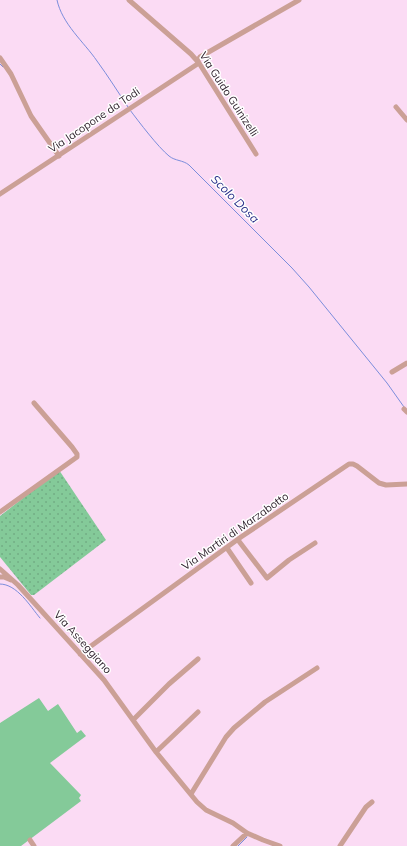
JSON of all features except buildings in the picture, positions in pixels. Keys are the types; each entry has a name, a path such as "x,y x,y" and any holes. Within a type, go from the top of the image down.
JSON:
{"street":[{"name":"Via Guido Guinizelli","path":"129,0 198,62 256,154"},
{"name":"Via Jacopone da Todi","path":"0,194 134,106 198,62 200,57 299,0"},
{"path":"0,58 11,74 32,116 59,156"},
{"path":"396,107 407,120"},
{"path":"392,372 407,363"},
{"path":"0,512 77,457 77,454 34,403"},
{"name":"Via Martiri di Marzabotto","path":"80,654 238,540 350,464 357,466 379,483 386,485 407,484"},
{"path":"238,540 265,578 315,543"},
{"path":"227,548 251,583"},
{"name":"Via Asseggiano","path":"1,568 3,574 1,577 14,581"},
{"name":"Via Asseggiano","path":"1,568 108,686 156,752 190,794 206,810 234,823 247,833 280,846"},
{"path":"133,720 169,684 198,659"},
{"path":"190,794 226,737 234,728 265,702 317,668"},
{"path":"156,752 198,712"},
{"path":"340,846 366,807 372,802"},
{"path":"233,846 247,833"},
{"path":"30,840 34,846"}],"green space":[{"path":"59,470 106,540 34,595 31,595 0,557 0,516"},
{"path":"39,698 48,711 58,704 77,733 81,730 86,736 50,763 81,795 79,798 81,801 21,846 0,846 0,723"}],"waterway":[{"name":"Scolo Dosa","path":"57,0 68,25 97,61 128,107"},
{"path":"0,64 3,67"},
{"name":"Scolo Dosa","path":"130,110 171,158 189,165 292,268 387,383 404,407"},
{"path":"0,584 12,588 23,596 40,618"},
{"path":"238,846 247,837"}]}
